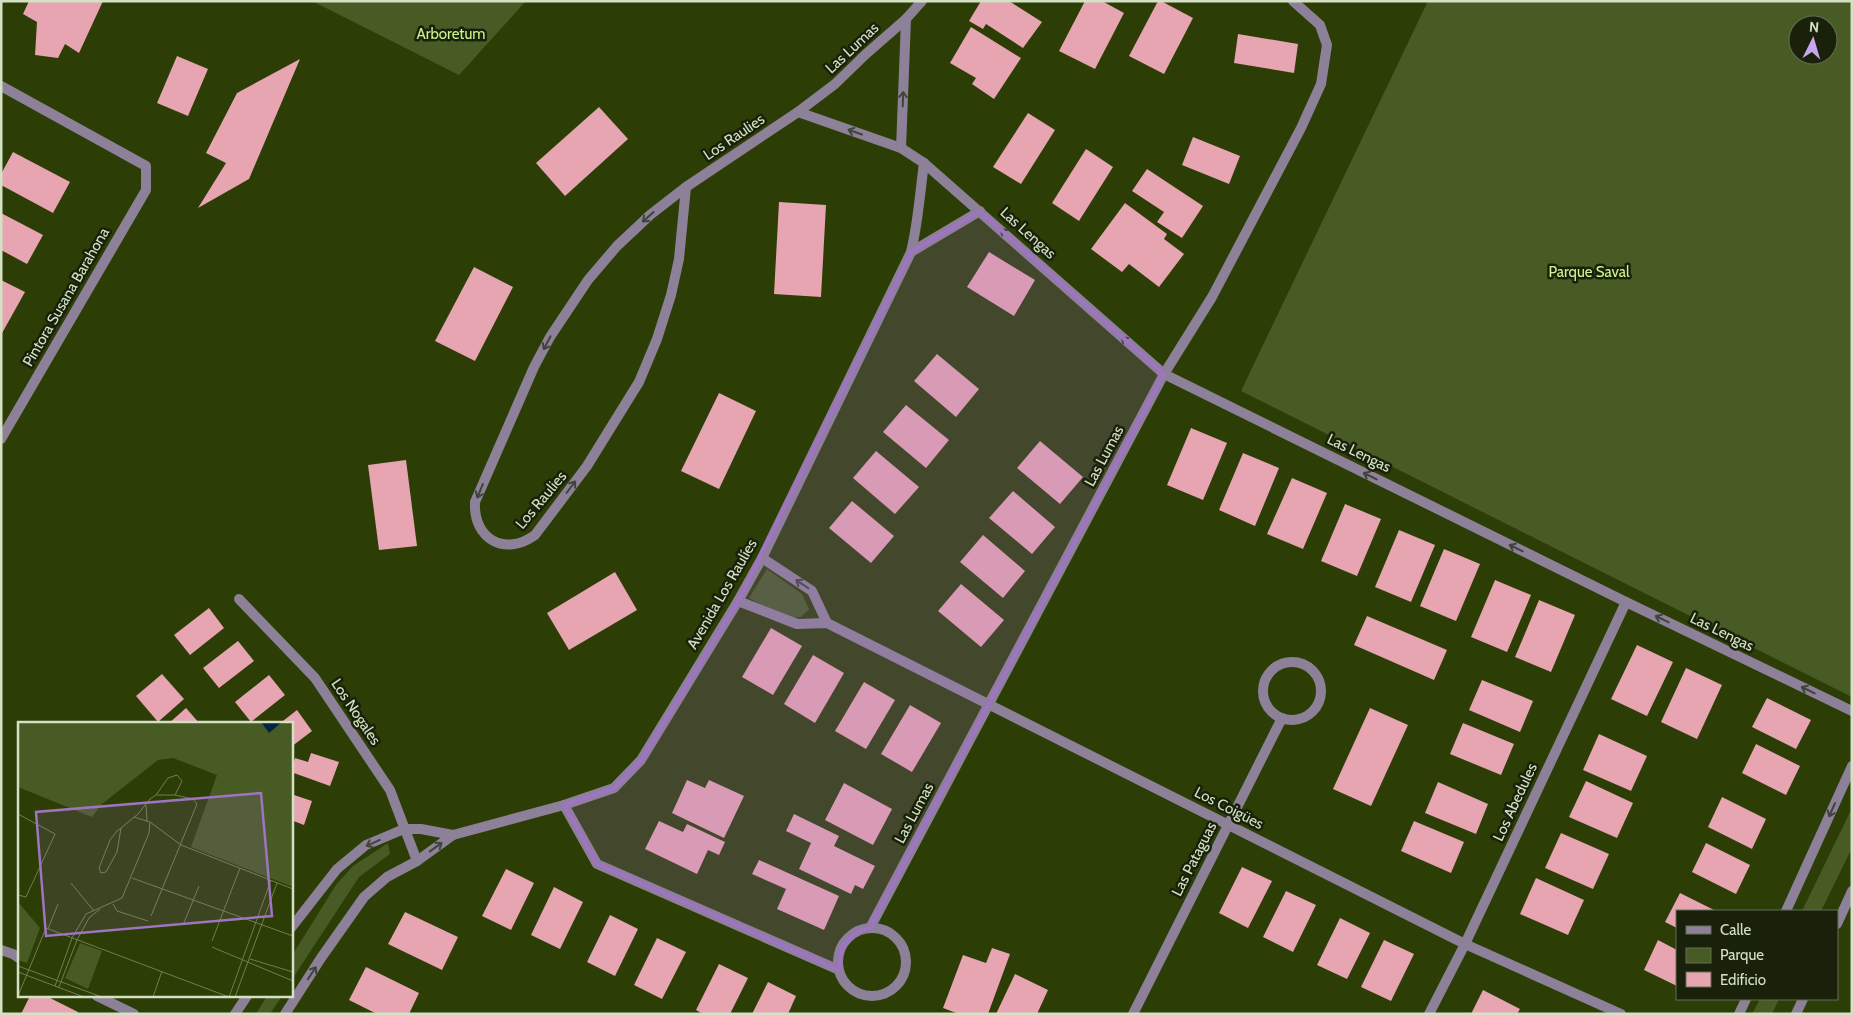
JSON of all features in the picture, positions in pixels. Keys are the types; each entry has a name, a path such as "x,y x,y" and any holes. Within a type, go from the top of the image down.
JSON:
{"street":[{"name":"Las Lumas","path":"798,112 835,84 906,19 922,1"},
{"name":"Las Lumas","path":"870,928 1164,374 1212,297 1301,128 1320,84 1327,45 1320,25 1293,1"},
{"path":"901,148 906,19"},
{"name":"Pintora Susana Barahona","path":"1,86 146,166 146,190 1,439"},
{"name":"Las Lengas","path":"798,112 901,148 924,163 1164,374 1626,602 1852,711"},
{"name":"Los Raulies","path":"686,187 679,259 671,295 657,339 639,382 588,466 535,535 526,542 515,545 504,545 493,541 484,534 478,524 474,514 475,502 534,367 550,337 588,280 618,246 650,215 686,187 798,112"},
{"name":"Avenida Los Raulíes","path":"285,1014 321,958 364,897 387,877 417,861 453,835 564,806 614,788 641,760 738,601 762,558 911,252 917,226 924,163"},
{"path":"911,252 980,211"},
{"path":"762,558 812,591 826,623"},
{"name":"Los Nogales","path":"239,599 315,678 390,790 417,861"},
{"name":"Los Coigües","path":"738,601 797,624 826,623 1465,944 1621,1014"},
{"name":"Los Abedules","path":"1429,1014 1465,944 1626,602"},
{"path":"1290,662 1301,663 1310,667 1317,675 1321,686 1321,696 1315,709 1309,715 1299,719 1282,718 1272,712 1266,704 1263,690 1266,677 1278,665 1290,662"},
{"name":"Las Pataguas","path":"1133,1014 1282,718"},
{"path":"1786,910 1852,766"},
{"path":"564,806 597,864 839,970"},
{"name":"Avenida Los Raulíes","path":"292,927 337,869 366,845 404,829 421,829 453,835"},
{"path":"1838,922 1852,892"},
{"path":"870,928 882,929 901,943 906,954 907,964 904,975 890,991 880,995 869,996 859,994 842,980 838,958 842,947 849,937 858,931 870,928"},
{"path":"1,950 18,958"},
{"path":"102,998 134,1014"},
{"path":"235,1014 246,998"},
{"path":"1739,1014 1746,1000"},
{"path":"1796,1014 1803,1000"}],"highlighted area":[{"path":"980,211 1164,374 870,928 858,931 842,947 839,970 597,864 564,805 614,788 641,760 738,601 911,252"}],"green space":[{"name":"Arboretum","path":"312,1 526,1 459,75"},
{"name":"Parque Saval","path":"1428,1 1852,1 1852,697 1241,391"},
{"path":"767,569 802,594 809,609 801,617 785,619 749,598"},
{"path":"1852,808 1852,848 1821,910 1802,910"},
{"path":"388,843 390,854 359,877 292,979 292,955 336,885 353,866"},
{"path":"266,998 281,998 270,1014 256,1014"},
{"path":"1759,1000 1779,1000 1772,1014 1752,1014"}],"building":[{"path":"29,1 103,1 79,53 65,44 58,58 35,55 37,22 23,14"},
{"path":"981,1 1009,1 1042,22 1023,48 986,24 983,29 969,21"},
{"path":"1085,1 1102,1 1124,13 1095,69 1059,51"},
{"path":"1158,1 1193,18 1164,74 1129,56"},
{"path":"971,27 1021,58 994,99 972,84 976,78 950,63"},
{"path":"1238,34 1298,44 1294,73 1234,63"},
{"path":"177,56 208,69 188,116 157,103"},
{"path":"300,59 249,179 198,208 226,163 206,153 237,93"},
{"path":"599,107 628,139 565,196 536,163"},
{"path":"1028,113 1055,130 1021,184 993,167"},
{"path":"1193,137 1240,156 1229,184 1182,165"},
{"path":"1086,149 1113,167 1079,221 1052,203"},
{"path":"13,152 70,182 53,213 1,185 1,174"},
{"path":"1147,169 1203,206 1182,238 1157,222 1164,212 1132,191"},
{"path":"779,202 826,205 821,297 774,294"},
{"path":"1125,203 1167,234 1164,239 1184,254 1159,287 1129,264 1122,272 1091,249"},
{"path":"1,213 43,235 27,264 1,250"},
{"path":"989,252 1035,280 1014,316 967,287"},
{"path":"474,267 513,287 475,361 435,341"},
{"path":"1,280 25,292 1,335"},
{"path":"937,354 979,389 956,417 914,381"},
{"path":"719,393 756,411 719,489 681,471"},
{"path":"906,405 949,440 926,468 883,432"},
{"path":"1191,428 1227,443 1203,500 1167,485"},
{"path":"1040,441 1083,477 1060,504 1017,468"},
{"path":"876,451 919,487 895,514 853,478"},
{"path":"1243,453 1279,468 1255,526 1219,510"},
{"path":"406,460 417,546 379,550 368,465"},
{"path":"1292,478 1327,493 1303,549 1267,534"},
{"path":"1013,491 1055,527 1032,554 989,518"},
{"path":"852,501 894,536 871,563 829,528"},
{"path":"1345,504 1381,519 1357,576 1321,561"},
{"path":"1399,530 1435,545 1411,602 1375,587"},
{"path":"983,535 1025,571 1003,598 960,562"},
{"path":"1444,549 1480,564 1456,621 1420,606"},
{"path":"615,572 637,610 569,650 547,613"},
{"path":"1495,580 1531,595 1507,652 1471,637"},
{"path":"961,584 1004,620 981,647 938,611"},
{"path":"1539,600 1575,615 1551,672 1515,657"},
{"path":"209,608 224,628 190,655 174,635"},
{"path":"1367,616 1447,650 1434,680 1354,645"},
{"path":"771,628 802,646 773,695 742,677"},
{"path":"238,641 254,661 219,688 203,668"},
{"path":"1637,645 1673,662 1647,716 1611,699"},
{"path":"813,655 844,673 815,723 784,704"},
{"path":"1686,668 1722,685 1697,739 1661,722"},
{"path":"162,674 184,699 158,722 136,696"},
{"path":"269,675 285,695 251,722 235,702"},
{"path":"1482,680 1533,701 1520,732 1469,710"},
{"path":"864,682 895,700 866,749 835,731"},
{"path":"1767,698 1811,720 1796,749 1752,727"},
{"path":"910,705 941,723 912,772 881,754"},
{"path":"186,708 198,722 170,722"},
{"path":"1370,708 1408,725 1371,806 1333,789"},
{"path":"297,710 312,731 292,746 292,722 282,722"},
{"path":"1463,723 1514,744 1501,775 1450,754"},
{"path":"1599,734 1647,756 1631,791 1583,770"},
{"path":"1756,744 1800,766 1786,795 1742,773"},
{"path":"311,753 339,762 330,786 292,772 295,758 308,762"},
{"path":"687,780 705,788 709,780 744,796 724,838 672,813"},
{"path":"1586,781 1633,803 1617,838 1569,817"},
{"path":"1438,782 1488,804 1476,834 1425,813"},
{"path":"844,783 892,809 873,845 825,820"},
{"path":"292,794 312,801 304,825 292,820"},
{"path":"1722,797 1766,819 1752,849 1708,827"},
{"path":"794,814 839,836 834,846 875,866 863,889 855,885 851,894 799,869 811,843 786,831"},
{"path":"659,821 683,832 687,824 725,842 719,855 708,850 697,874 645,849"},
{"path":"1414,821 1464,842 1451,873 1401,851"},
{"path":"1561,833 1609,854 1593,889 1545,868"},
{"path":"1706,843 1750,865 1736,894 1692,872"},
{"path":"759,860 839,896 824,930 777,909 786,889 752,874"},
{"path":"1242,867 1272,881 1248,928 1219,913"},
{"path":"506,869 534,883 511,930 482,916"},
{"path":"1536,878 1584,900 1568,935 1520,914"},
{"path":"554,887 583,902 560,949 531,935"},
{"path":"1286,891 1316,905 1293,952 1263,937"},
{"path":"1680,893 1714,910 1676,910 1676,928 1665,922"},
{"path":"405,912 458,937 442,970 388,944"},
{"path":"610,915 638,929 615,976 587,962"},
{"path":"1340,918 1370,933 1347,979 1317,965"},
{"path":"657,938 686,952 662,999 634,985"},
{"path":"1384,940 1414,954 1391,1001 1361,987"},
{"path":"1658,940 1676,949 1676,986 1644,970"},
{"path":"992,948 1010,954 988,1014 959,1014 943,1008 963,955 986,963"},
{"path":"719,964 748,978 730,1014 703,1014 696,1010"},
{"path":"366,967 419,993 409,1014 377,1014 349,1000"},
{"path":"1015,974 1048,990 1037,1014 996,1014"},
{"path":"768,982 796,996 788,1014 752,1014"},
{"path":"1483,990 1520,1009 1517,1014 1471,1014"},
{"path":"29,998 50,998 78,1012 77,1014 21,1014"}]}
